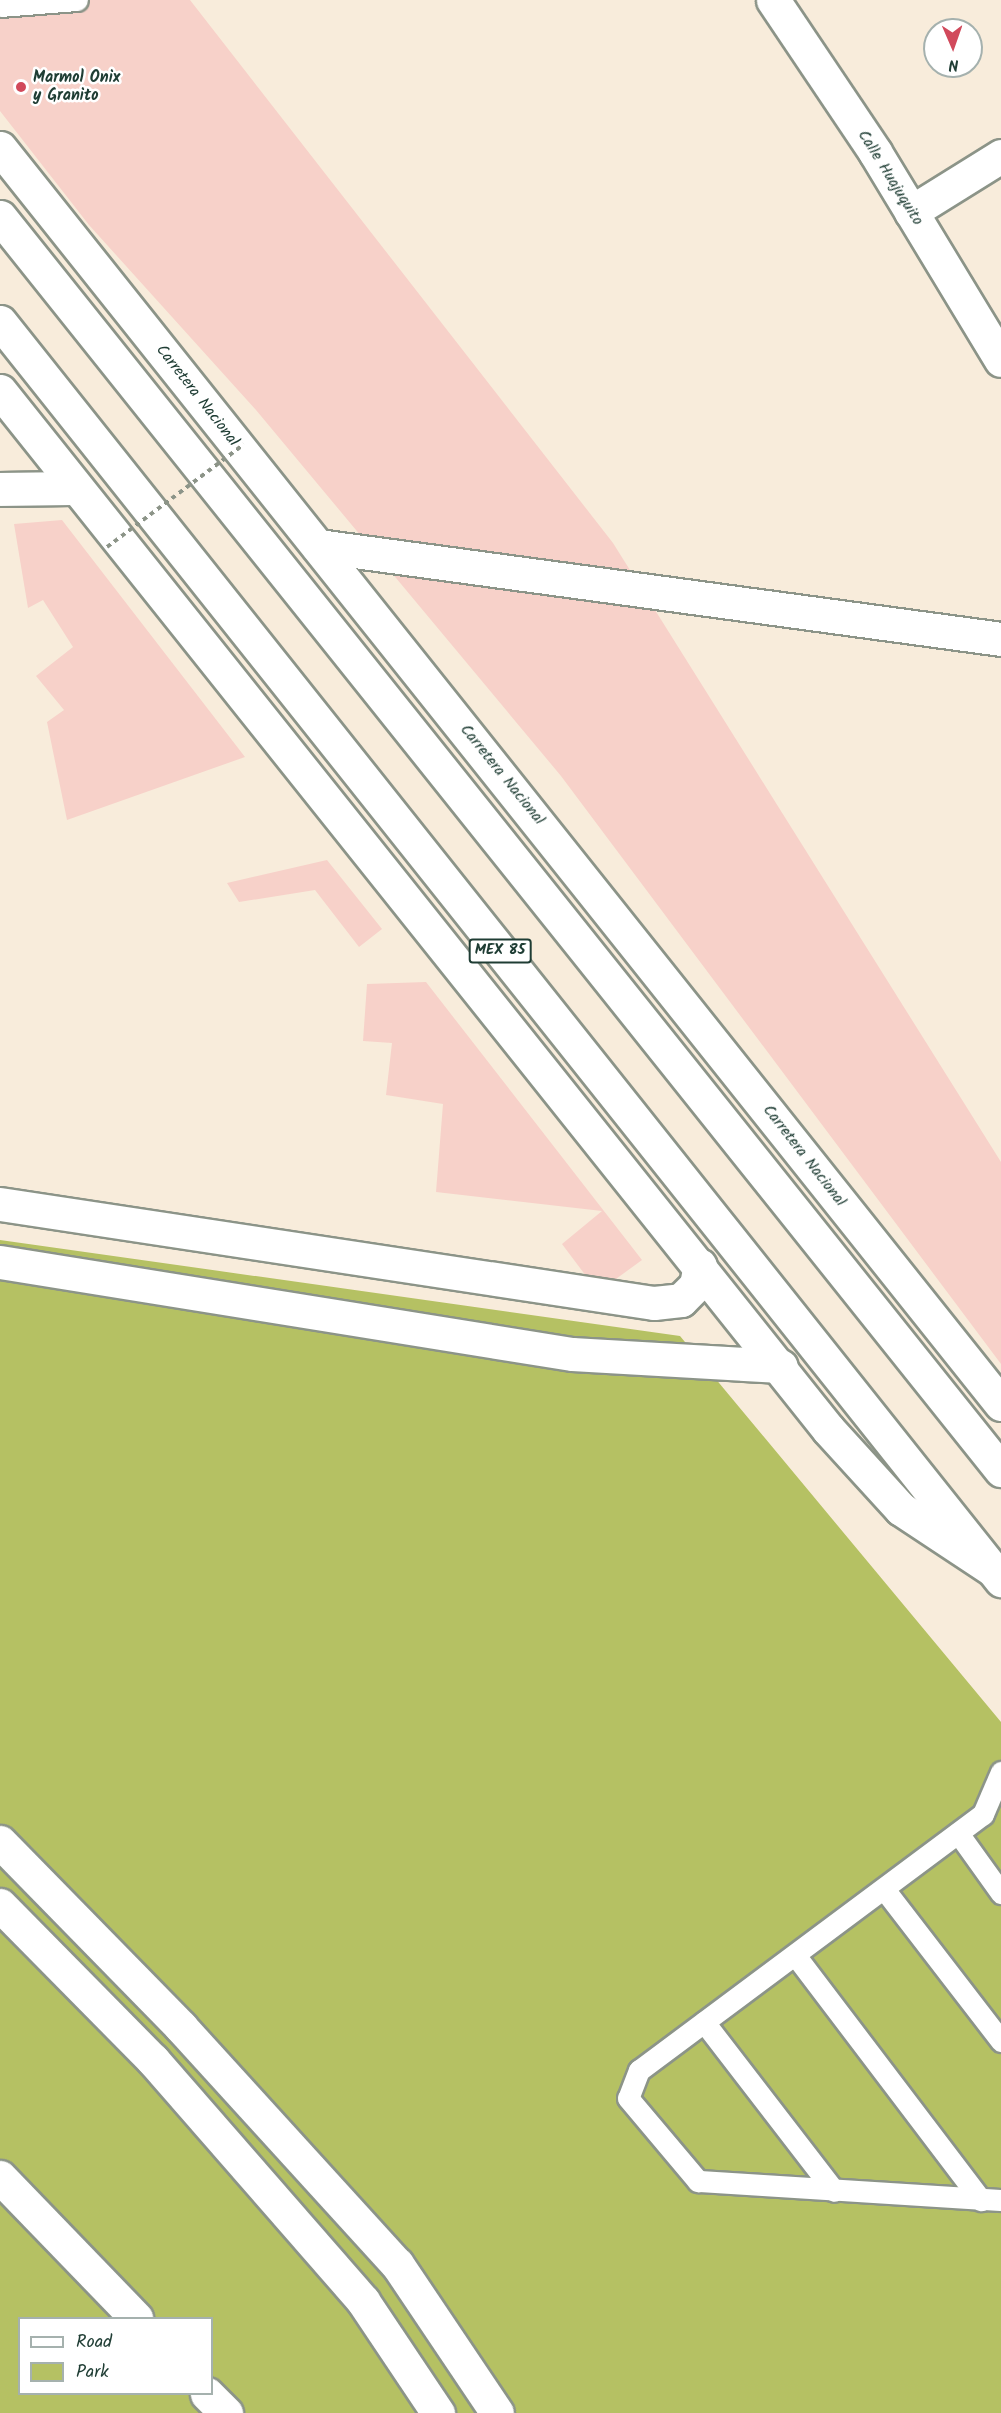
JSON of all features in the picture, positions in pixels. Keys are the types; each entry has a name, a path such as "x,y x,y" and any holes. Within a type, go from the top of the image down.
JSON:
{"main road":[{"name":"Calle Huajuquito","path":"773,0 911,212 1001,360"},
{"name":"Carretera Nacional","path":"0,148 1001,1404"},
{"path":"911,212 1001,156"},
{"path":"0,217 1001,1470"},
{"name":"MEX 85","path":"0,322 997,1575"},
{"name":"MEX 85","path":"0,391 75,488 781,1366 894,1502 997,1575"},
{"path":"0,489 75,488"},
{"path":"318,546 1001,639"},
{"path":"0,1204 654,1303 681,1300 696,1285 700,1265"},
{"path":"0,1262 572,1354 781,1366"},
{"path":"0,1842 181,2027 397,2264 497,2413"},
{"path":"0,1905 153,2060 363,2301 438,2413"},
{"path":"0,2177 134,2317"},
{"path":"208,2395 226,2413"}],"lane":[{"path":"0,6 77,0"},
{"path":"991,2200 698,2181 628,2098 639,2070 983,1814 1001,1772"},
{"path":"958,1833 1001,1893"},
{"path":"884,1889 999,2034"},
{"path":"795,1955 991,2200"},
{"path":"704,2022 834,2191"}],"path":[{"path":"107,547 244,444"}],"shaded area":[{"path":"0,0 190,0 613,543 1001,1162 1001,1364 561,776 256,410 89,225 0,111"},
{"path":"62,520 245,757 67,820 47,722 64,710 36,676 73,647 43,600 28,608 14,524"},
{"path":"327,860 382,929 359,947 315,890 239,902 227,883"},
{"path":"426,982 642,1260 598,1292 562,1244 602,1211 436,1192 443,1104 386,1095 392,1043 363,1041 367,984"}],"green space":[{"path":"0,1240 680,1336 1001,1722 1001,2413 0,2413"}],"place":[{"name":"Marmol Onix y Granito","path":"21,87"}]}
